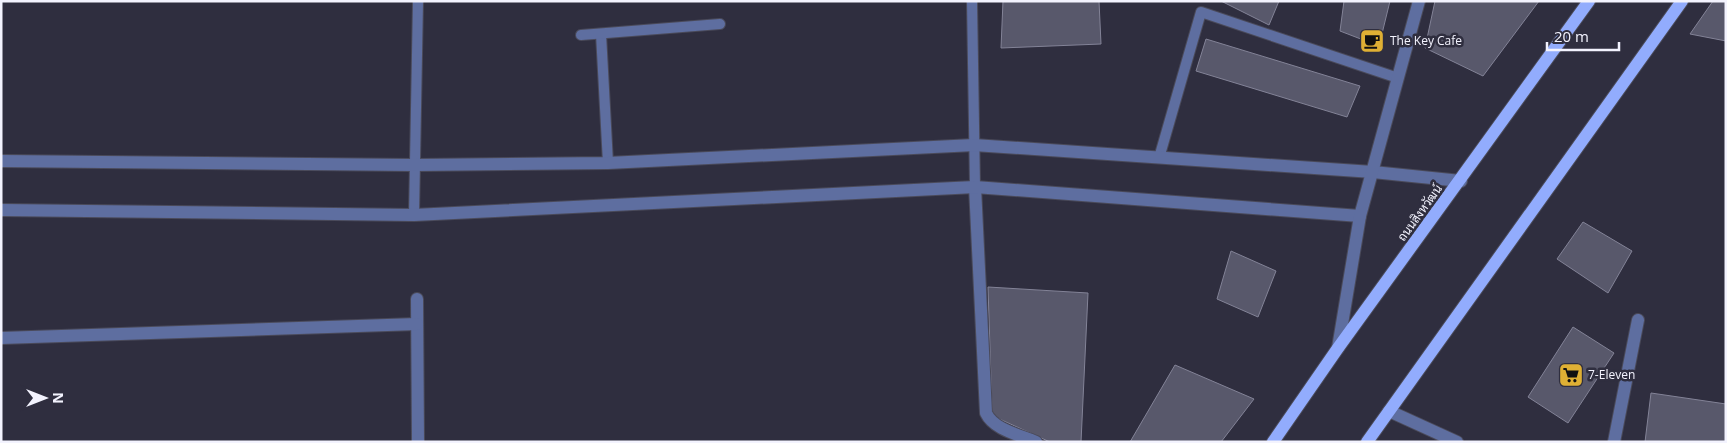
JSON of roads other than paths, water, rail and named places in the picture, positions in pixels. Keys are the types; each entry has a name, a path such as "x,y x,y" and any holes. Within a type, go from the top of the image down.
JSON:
{"main road":[{"name":"ถนนสิงหวัฒน์","path":"1273,442 1338,348 1589,1"},
{"path":"1367,442 1682,1"}],"street":[{"path":"1338,348 1360,216 1418,1"},
{"path":"1,161 415,165 608,163 974,145 1373,172 1461,180"},
{"path":"1,210 414,215 976,187 1360,216"},
{"path":"976,187 986,413 996,424 1036,442"},
{"path":"417,299 418,442"},
{"path":"1614,442 1638,320"},
{"path":"1,338 417,324"},
{"path":"1389,411 1457,442"}],"lane":[{"path":"414,215 418,1"},
{"path":"972,1 976,187"},
{"path":"1159,158 1202,12 1398,78"},
{"path":"581,35 720,24"},
{"path":"601,34 608,163"}],"place":[{"name":"The Key Cafe","path":"1372,41"},
{"name":"7-Eleven","path":"1571,375"}]}
